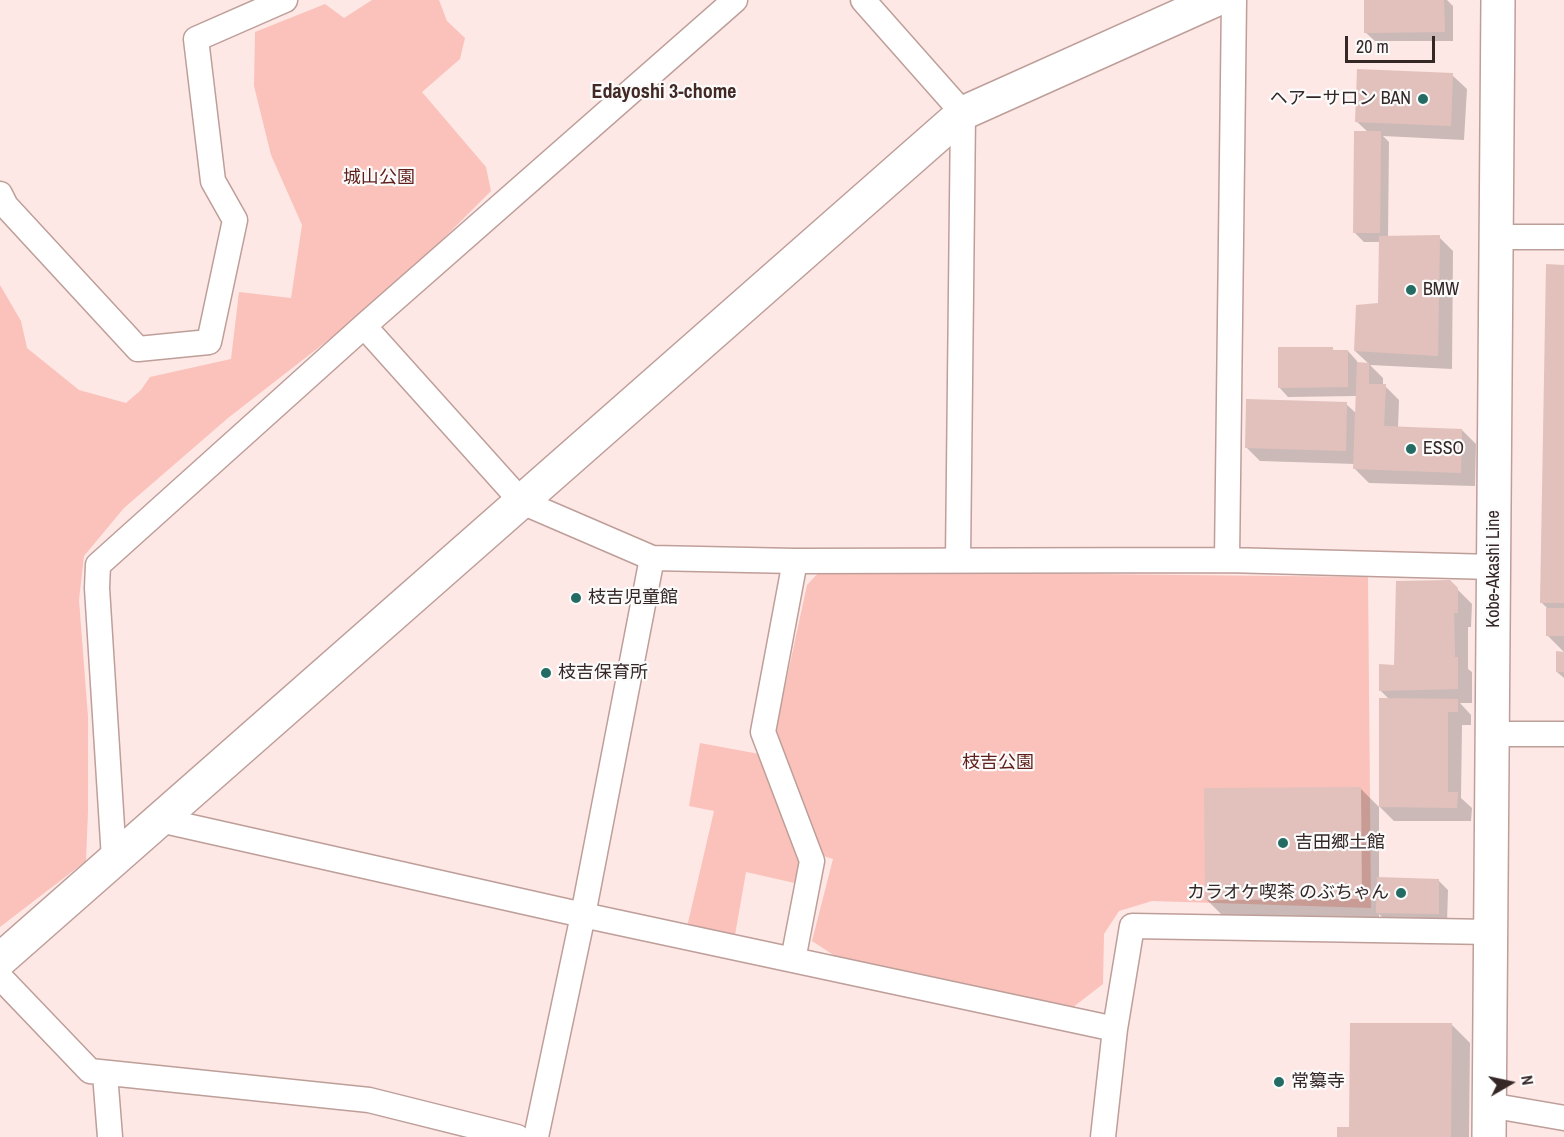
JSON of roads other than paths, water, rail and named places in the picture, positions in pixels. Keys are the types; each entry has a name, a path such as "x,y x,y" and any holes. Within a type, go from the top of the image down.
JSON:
{"street":[{"path":"0,194 6,206 138,349 209,342 235,220 213,181 196,39 285,0"},
{"path":"114,859 97,588 98,566 364,326 735,0"},
{"path":"863,0 963,113 958,560"},
{"path":"0,960 963,113 1215,0"},
{"path":"1227,560 1234,0"},
{"name":"Kobe-Akashi Line","path":"1489,1137 1498,0"},
{"path":"1497,237 1564,237"},
{"path":"364,326 522,502 652,558 795,561 1227,560 1493,567"},
{"path":"536,1137 583,915 652,558"},
{"path":"794,960 812,861 764,732 795,561"},
{"path":"1493,734 1564,734"},
{"path":"160,820 583,915 1115,1029"},
{"path":"1103,1137 1115,1029 1132,926 1491,932"},
{"path":"0,977 90,1071 369,1100 517,1137"},
{"path":"105,1074 110,1137"},
{"path":"1489,1105 1564,1118"}],"place":[{"name":"ヘアーサロン BAN","path":"1423,99"},
{"name":"BMW","path":"1411,290"},
{"name":"ESSO","path":"1411,449"},
{"name":"枝吉児童館","path":"576,598"},
{"name":"枝吉保育所","path":"546,673"},
{"name":"吉田郷土館","path":"1283,843"},
{"name":"カラオケ喫茶 のぶちゃん","path":"1401,893"},
{"name":"常纂寺","path":"1279,1082"}],"district":[{"name":"Edayoshi 3-chome","path":"664,93"}],"park label":[{"name":"城山公園","path":"379,178"},
{"name":"枝吉公園","path":"998,763"}]}
